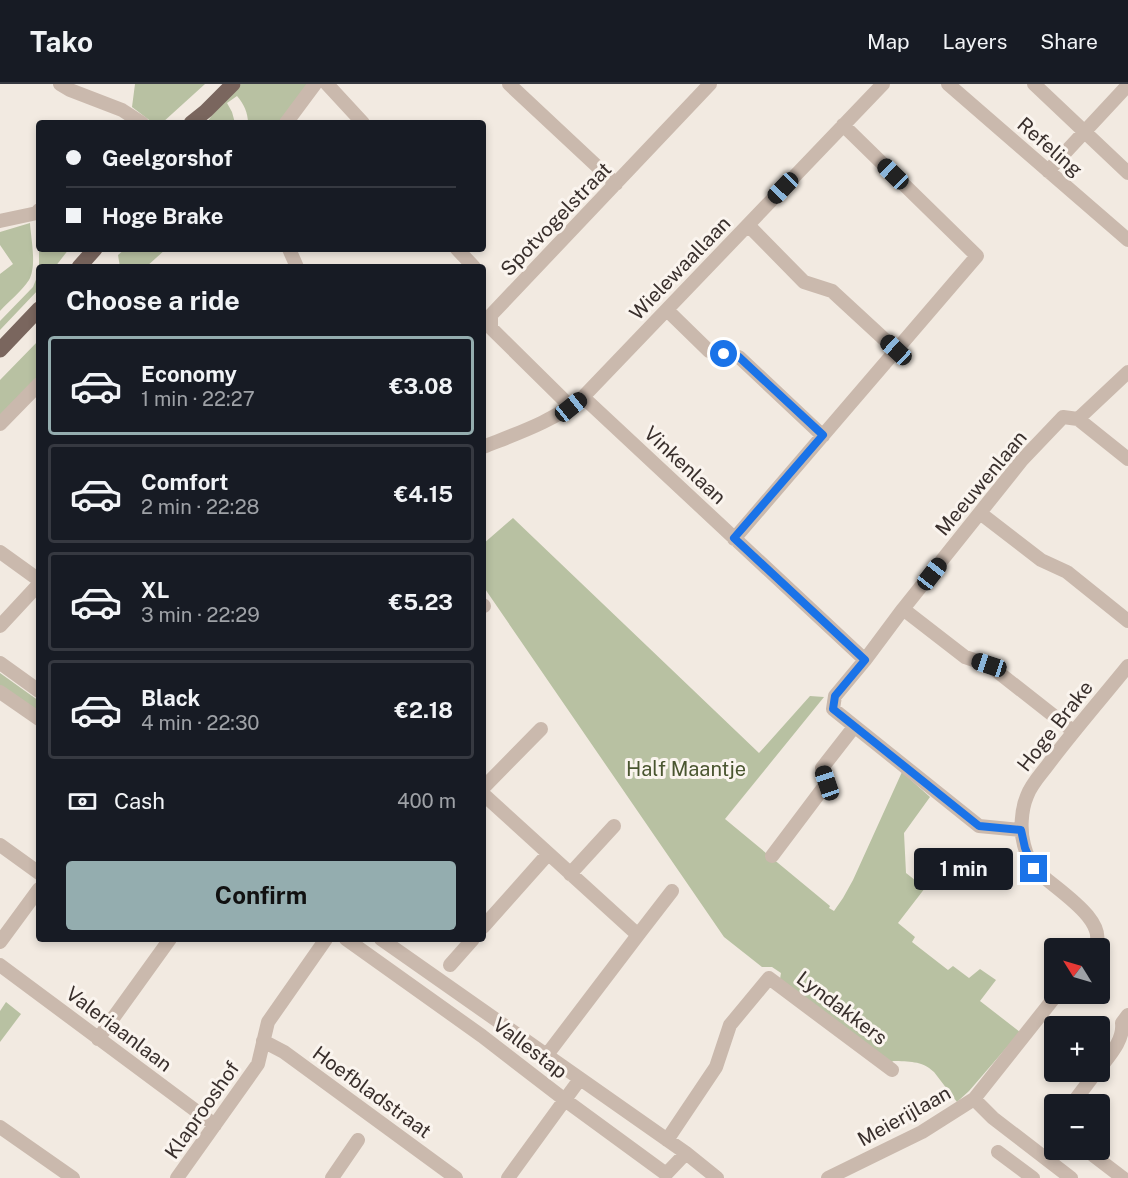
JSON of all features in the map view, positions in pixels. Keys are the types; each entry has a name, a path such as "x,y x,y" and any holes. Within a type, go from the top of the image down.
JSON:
{"main road":[{"path":"203,117 232,84"},
{"path":"82,264 92,252"},
{"path":"0,350 36,312"}],"street":[{"path":"60,84 121,117"},
{"path":"288,120 315,84"},
{"path":"327,84 360,120"},
{"path":"509,84 616,184"},
{"name":"Spotvogelstraat","path":"571,407 491,328 491,315 710,84"},
{"name":"Wielewaallaan","path":"486,446 549,420 583,397 883,84"},
{"name":"Refeling","path":"948,84 1128,240"},
{"name":"Refeling","path":"1034,84 1128,173"},
{"path":"1048,171 1128,85"},
{"path":"734,538 977,256 843,125"},
{"path":"0,221 36,213"},
{"path":"748,225 804,282 832,291 896,350"},
{"path":"460,252 471,264"},
{"path":"667,310 709,351 739,357 823,435"},
{"name":"Meeuwenlaan","path":"854,727 833,709 835,696 1022,460 1063,417 1078,418 1128,372"},
{"path":"0,424 36,387"},
{"name":"Vinkenlaan","path":"583,397 865,660"},
{"path":"1078,418 1128,459"},
{"path":"980,513 1041,560 1066,572 1128,621"},
{"path":"0,552 36,580"},
{"path":"0,626 36,585"},
{"path":"903,609 965,657 989,665 1073,731"},
{"path":"0,663 36,689"},
{"name":"Hoge Brake","path":"1098,938 1096,928 1085,912 1034,869 1025,848 1021,830 1026,796 1073,731 1128,666"},
{"path":"0,692 36,717"},
{"path":"772,856 827,783 822,768 854,727 979,826 1021,830"},
{"path":"486,785 541,729"},
{"path":"486,797 638,935"},
{"path":"570,874 614,826"},
{"path":"0,845 36,871"},
{"path":"486,924 548,854"},
{"path":"546,1056 672,891"},
{"path":"0,942 36,894"},
{"path":"98,1039 168,942"},
{"name":"Klaprooshof","path":"177,1178 258,1064 268,1022 324,942"},
{"name":"Vallestap","path":"350,942 482,1036 666,1174 686,1153"},
{"name":"Vallestap","path":"385,942 686,1153 717,1178"},
{"path":"450,965 470,942"},
{"name":"Valeriaanlaan","path":"0,965 215,1125"},
{"name":"Lyndakkers","path":"667,1140 716,1067 730,1025 769,978 892,1070"},
{"name":"Meierijlaan","path":"828,1178 922,1132 974,1099 1049,1004"},
{"path":"1110,1055 1126,1026"},
{"name":"Hoefbladstraat","path":"263,1041 284,1052 456,1178"},
{"path":"508,1178 580,1079"},
{"path":"1080,1094 1089,1082"},
{"path":"974,1099 993,1118 1071,1178"},
{"path":"0,1127 73,1178"},
{"path":"332,1178 358,1140"},
{"path":"998,1152 1033,1178"},
{"path":"1099,1160 1123,1178"}],"green space":[{"path":"135,84 205,84 165,120 149,120 132,107"},
{"path":"241,84 309,84 282,120 248,120 242,102 237,96 227,103 234,120 208,120"},
{"path":"30,223 33,267 29,280 0,311 0,274 13,264 0,245 0,232"},
{"path":"39,252 67,252 57,264 39,264"},
{"path":"122,252 163,252 149,264 120,264 118,255"},
{"path":"36,280 36,292 0,330 0,321 33,287"},
{"path":"36,343 36,379 0,416 0,380"},
{"name":"Half Maantje","path":"513,518 759,753 810,696 824,697 725,819 834,911 853,880 902,772 930,797 904,833 906,873 925,888 898,923 915,937 912,942 948,970 953,966 969,978 980,969 996,980 980,1001 1020,1032 957,1102 929,1068 910,1062 893,1061 890,1064 780,979 781,973 772,967 762,967 724,937 486,590 486,541"},
{"path":"0,673 36,699 36,712 0,686"},
{"path":"6,1002 21,1014 0,1042 0,1011"}],"route":[{"path":"724,354 739,357 823,435 734,538 865,660 835,696 833,709 979,826 1021,830 1025,848 1034,869"}]}
